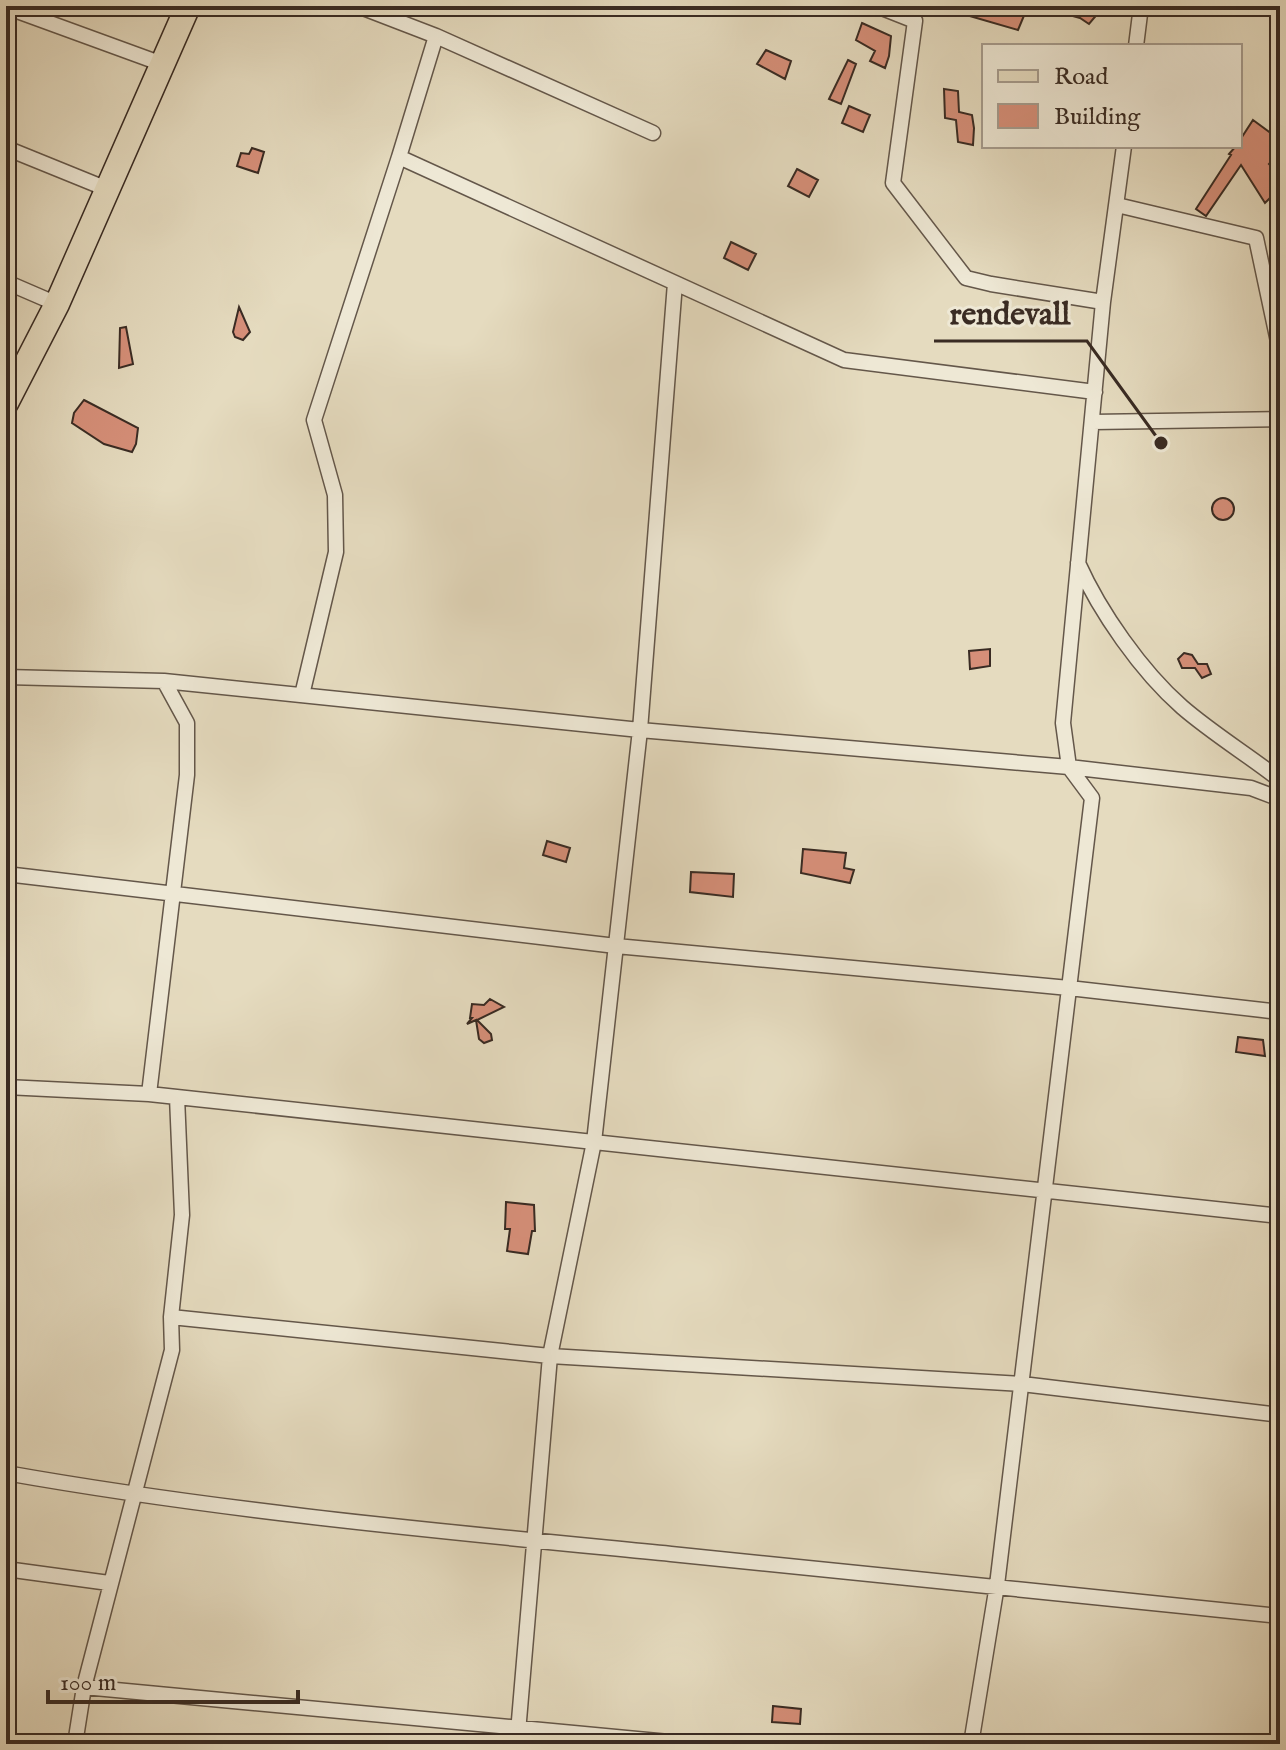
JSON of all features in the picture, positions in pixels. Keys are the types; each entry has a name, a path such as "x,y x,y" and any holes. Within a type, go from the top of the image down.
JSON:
{"main road":[{"path":"6,403 57,304 165,65 188,6"}],"street":[{"path":"358,6 436,36 653,133"},
{"path":"877,6 917,13 893,183 966,278 1103,302"},
{"path":"1136,44 1141,6"},
{"path":"6,7 165,65"},
{"path":"302,695 336,552 335,495 314,420 436,36"},
{"path":"6,148 107,189"},
{"path":"971,1744 997,1585 1092,798 1069,767 1063,723 1103,302 1124,148"},
{"path":"399,157 844,360 1095,392"},
{"path":"1117,205 1256,238 1280,351"},
{"path":"6,282 57,304"},
{"path":"518,1737 550,1356 594,1142 640,730 675,283"},
{"path":"1093,422 1280,419"},
{"path":"1078,563 1095,600 1140,660 1181,706 1280,780"},
{"path":"6,677 164,681 640,730 1069,767 1251,788 1280,799"},
{"path":"149,1094 187,775 187,723 164,681"},
{"path":"6,874 616,946 1069,988 1280,1012"},
{"path":"6,1087 149,1094 1280,1216"},
{"path":"75,1744 84,1687 109,1583 172,1350 171,1317 182,1215 177,1097"},
{"path":"171,1317 550,1356 1022,1384 1280,1415"},
{"path":"6,1473 135,1496 534,1541 997,1585 1280,1616"},
{"path":"6,1569 109,1583"},
{"path":"84,1687 518,1737 690,1744"}],"building":[{"path":"950,6 1028,6 1018,30 949,10"},
{"path":"1051,6 1086,6 1099,12 1089,24 1080,18 1051,10"},
{"path":"862,23 891,36 885,68 870,61 875,51 856,40"},
{"path":"766,50 791,61 785,79 757,64"},
{"path":"848,60 856,64 841,104 829,99"},
{"path":"944,89 958,91 959,112 972,115 973,145 958,142 956,120 945,118"},
{"path":"849,106 870,115 863,132 842,123"},
{"path":"1253,120 1280,140 1280,152 1269,164 1280,175 1280,188 1265,203 1241,165 1206,216 1196,209 1229,154 1234,148 1242,148 1242,137"},
{"path":"252,148 264,152 258,173 237,166 241,153 249,154"},
{"path":"797,169 818,180 809,197 788,186"},
{"path":"731,242 756,254 748,270 724,258"},
{"path":"239,307 250,332 243,340 235,337 233,332"},
{"path":"126,327 133,364 119,368 120,328"},
{"path":"84,400 138,428 132,452 104,444 72,423 74,413"},
{"path":"1223,498 1231,501 1234,509 1231,517 1223,520 1215,517 1212,509 1215,501"},
{"path":"990,649 990,666 970,669 969,651"},
{"path":"1184,653 1192,655 1198,664 1207,664 1211,674 1202,678 1195,668 1182,668 1178,659"},
{"path":"547,841 570,848 566,862 543,855"},
{"path":"803,849 846,853 844,868 854,870 850,883 801,873"},
{"path":"691,872 734,874 733,897 690,892"},
{"path":"490,999 504,1007 477,1020 491,1034 492,1040 484,1043 479,1039 476,1020 467,1024 472,1018 472,1004 484,1005"},
{"path":"1238,1037 1263,1040 1265,1056 1236,1052"},
{"path":"506,1202 534,1205 535,1231 532,1231 528,1254 507,1251 510,1229 505,1229"},
{"path":"773,1706 801,1709 800,1724 772,1722"}],"place":[{"name":"rendevall","path":"1161,443"}]}
